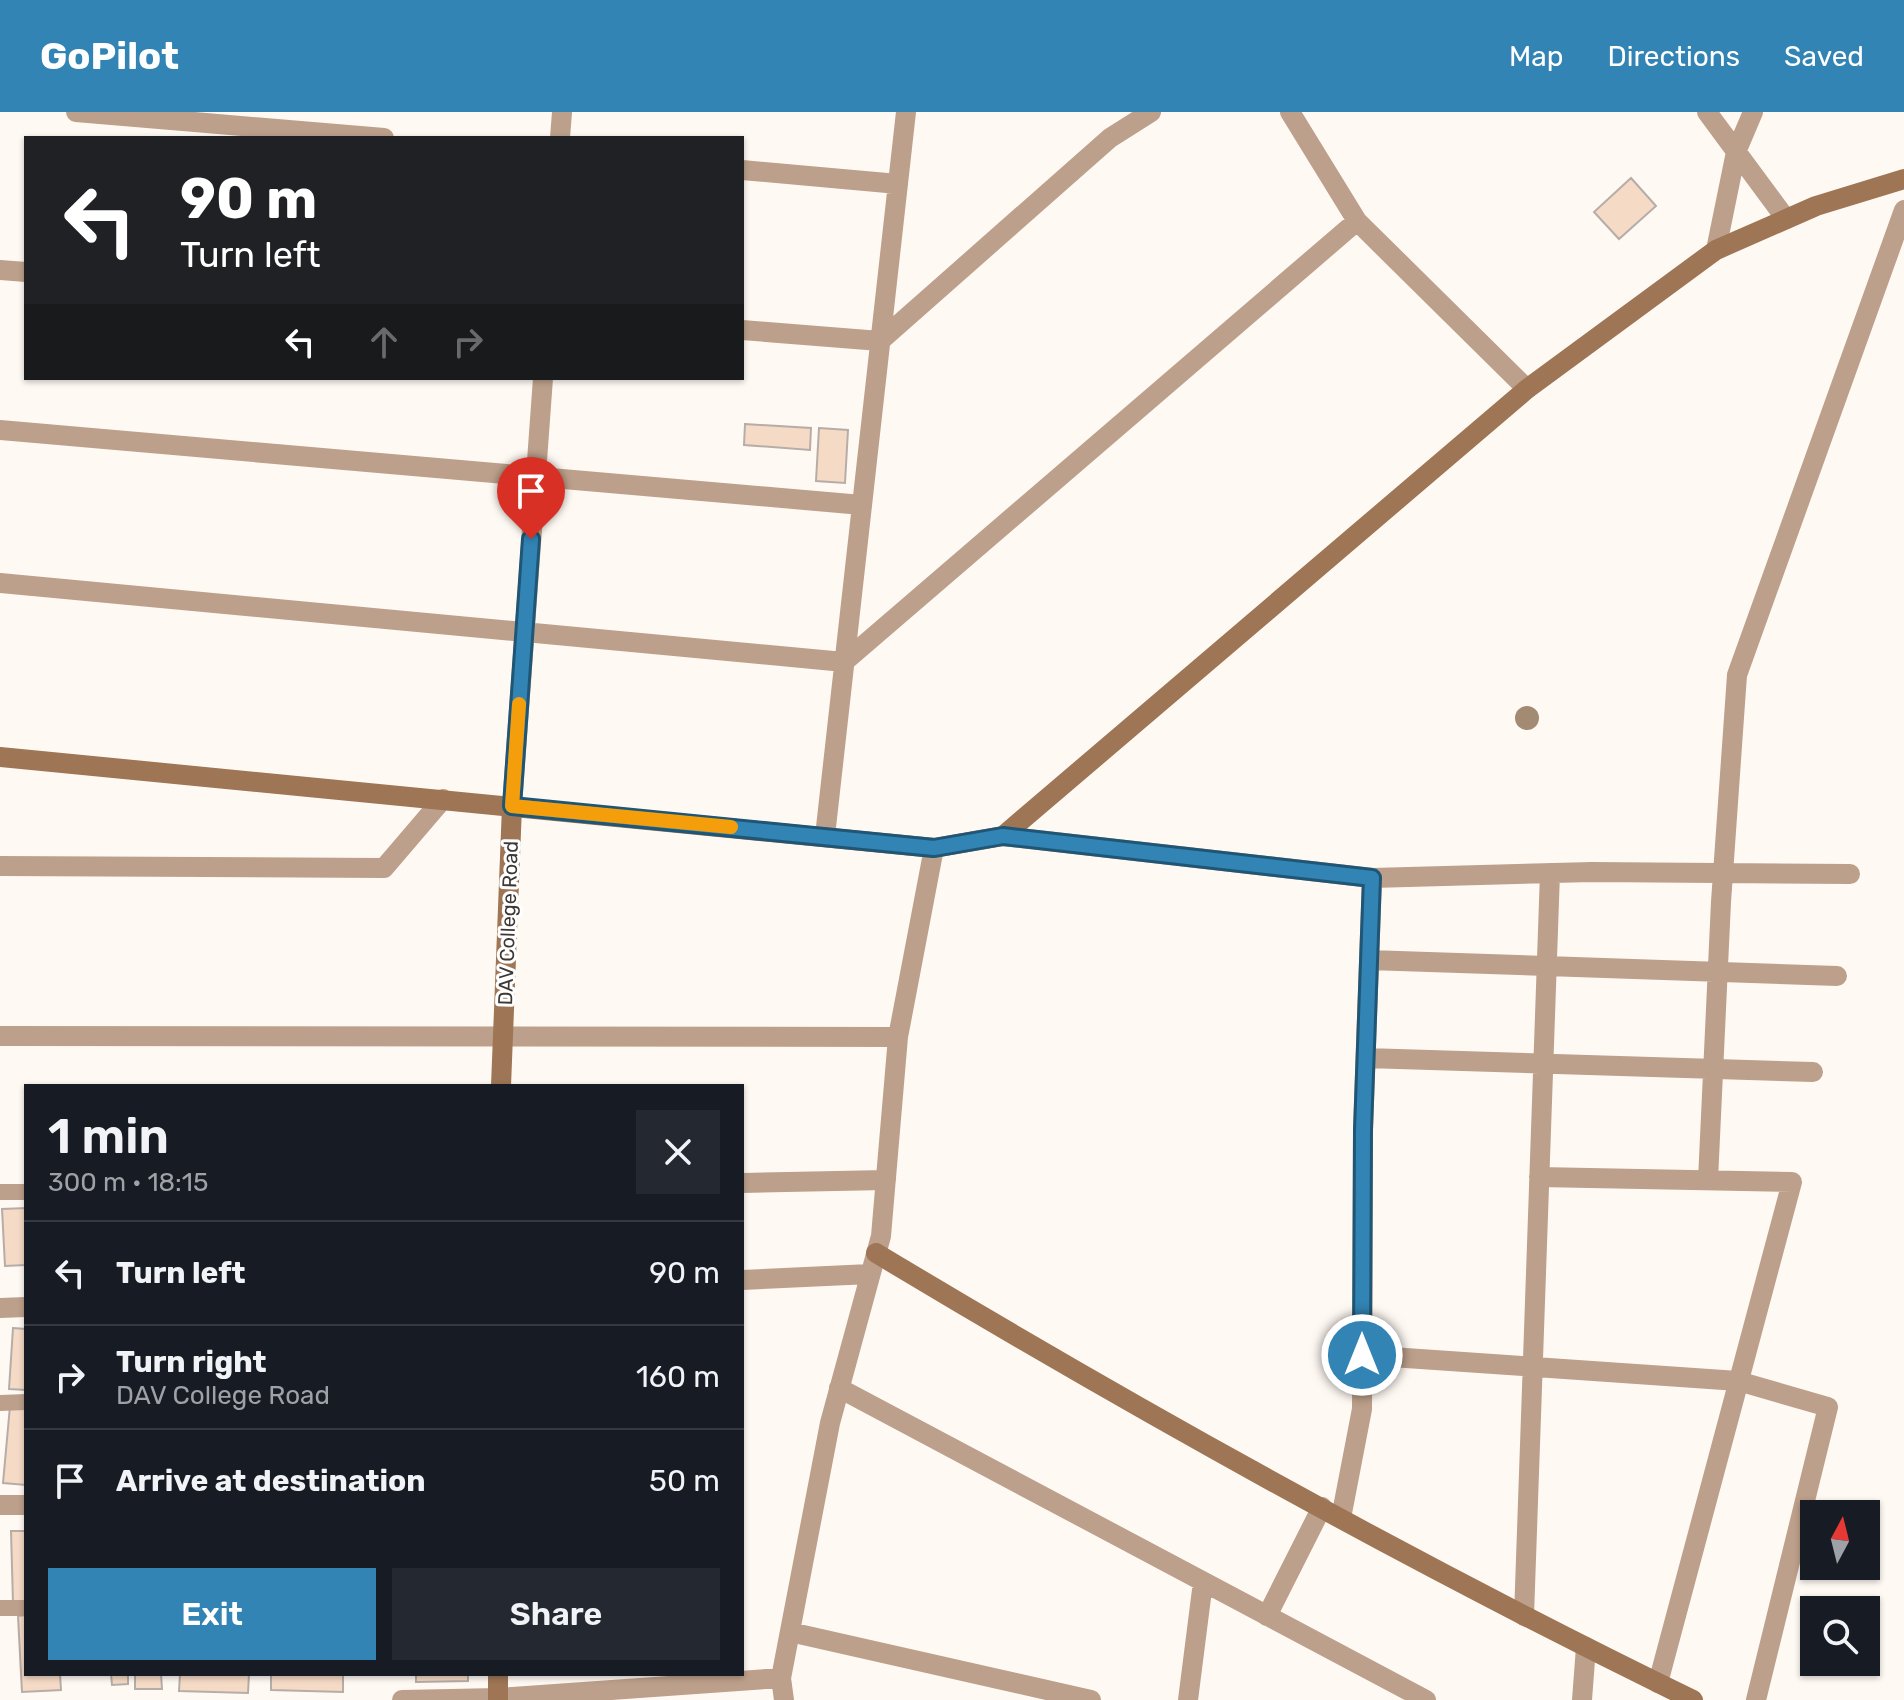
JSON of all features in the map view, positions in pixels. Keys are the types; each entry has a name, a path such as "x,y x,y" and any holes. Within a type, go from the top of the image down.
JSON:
{"street":[{"path":"76,112 360,136"},
{"path":"560,136 562,112"},
{"path":"825,836 906,112"},
{"path":"744,330 880,341 1110,138 1151,112"},
{"path":"1290,112 1357,221 1527,389"},
{"path":"1707,112 1786,219"},
{"path":"1716,250 1736,152 1753,112"},
{"path":"744,170 898,184"},
{"path":"1003,836 1527,389 1716,250 1816,206 1904,179"},
{"path":"1708,1180 1723,873 1737,675 1904,210"},
{"path":"0,583 844,662 1357,221"},
{"path":"0,270 24,272"},
{"name":"DAV College Road","path":"501,1084 512,806 543,380"},
{"path":"0,430 862,505"},
{"path":"0,757 934,848 1003,836 1372,878 1550,873 1850,874"},
{"path":"0,866 384,868 443,799"},
{"path":"784,1700 781,1678 839,1388 876,1253 886,1180 898,1037 934,848"},
{"path":"1524,1616 1550,873"},
{"path":"1341,1518 1362,1409 1366,1058 1372,878"},
{"path":"1369,960 1837,976"},
{"path":"0,1036 898,1037"},
{"path":"1366,1058 1813,1072"},
{"path":"1539,1177 1792,1182 1658,1683"},
{"path":"744,1183 886,1180"},
{"path":"876,1253 1102,1389 1524,1616 1693,1700"},
{"path":"744,1280 870,1274"},
{"path":"0,1308 24,1307"},
{"path":"1362,1355 1738,1381 1828,1407 1756,1700"},
{"path":"839,1388 1426,1700"},
{"path":"0,1505 24,1505"},
{"path":"1267,1616 1322,1507"},
{"path":"1188,1700 1203,1582"},
{"path":"790,1632 1091,1700"},
{"path":"1582,1700 1586,1647"},
{"path":"498,1676 498,1699"},
{"path":"402,1700 498,1699 781,1678"}],"lane":[{"path":"0,1192 24,1192"},
{"path":"0,1403 24,1402"},
{"path":"0,1608 24,1608"}],"building":[{"path":"1631,178 1656,206 1619,239 1594,212"},
{"path":"745,424 811,428 810,450 744,445"},
{"path":"819,428 848,430 845,483 816,481"},
{"path":"24,1208 24,1265 5,1266 2,1209"},
{"path":"13,1328 24,1329 24,1390 9,1389"},
{"path":"10,1406 24,1407 24,1485 3,1483"},
{"path":"11,1531 24,1531 24,1602 13,1603"},
{"path":"24,1615 24,1676 60,1676 61,1690 22,1692 18,1616"},
{"path":"111,1676 128,1676 128,1684 112,1685"},
{"path":"135,1676 161,1676 162,1689 135,1689"},
{"path":"180,1676 249,1676 248,1693 179,1691"},
{"path":"271,1676 343,1676 343,1692 271,1690"},
{"path":"416,1676 468,1676 468,1681 416,1682"}],"slow traffic":[{"path":"519,704 512,806 731,827"}],"route":[{"path":"531,539 512,806 934,848 1003,836 1372,878 1363,1130 1362,1355"}]}
